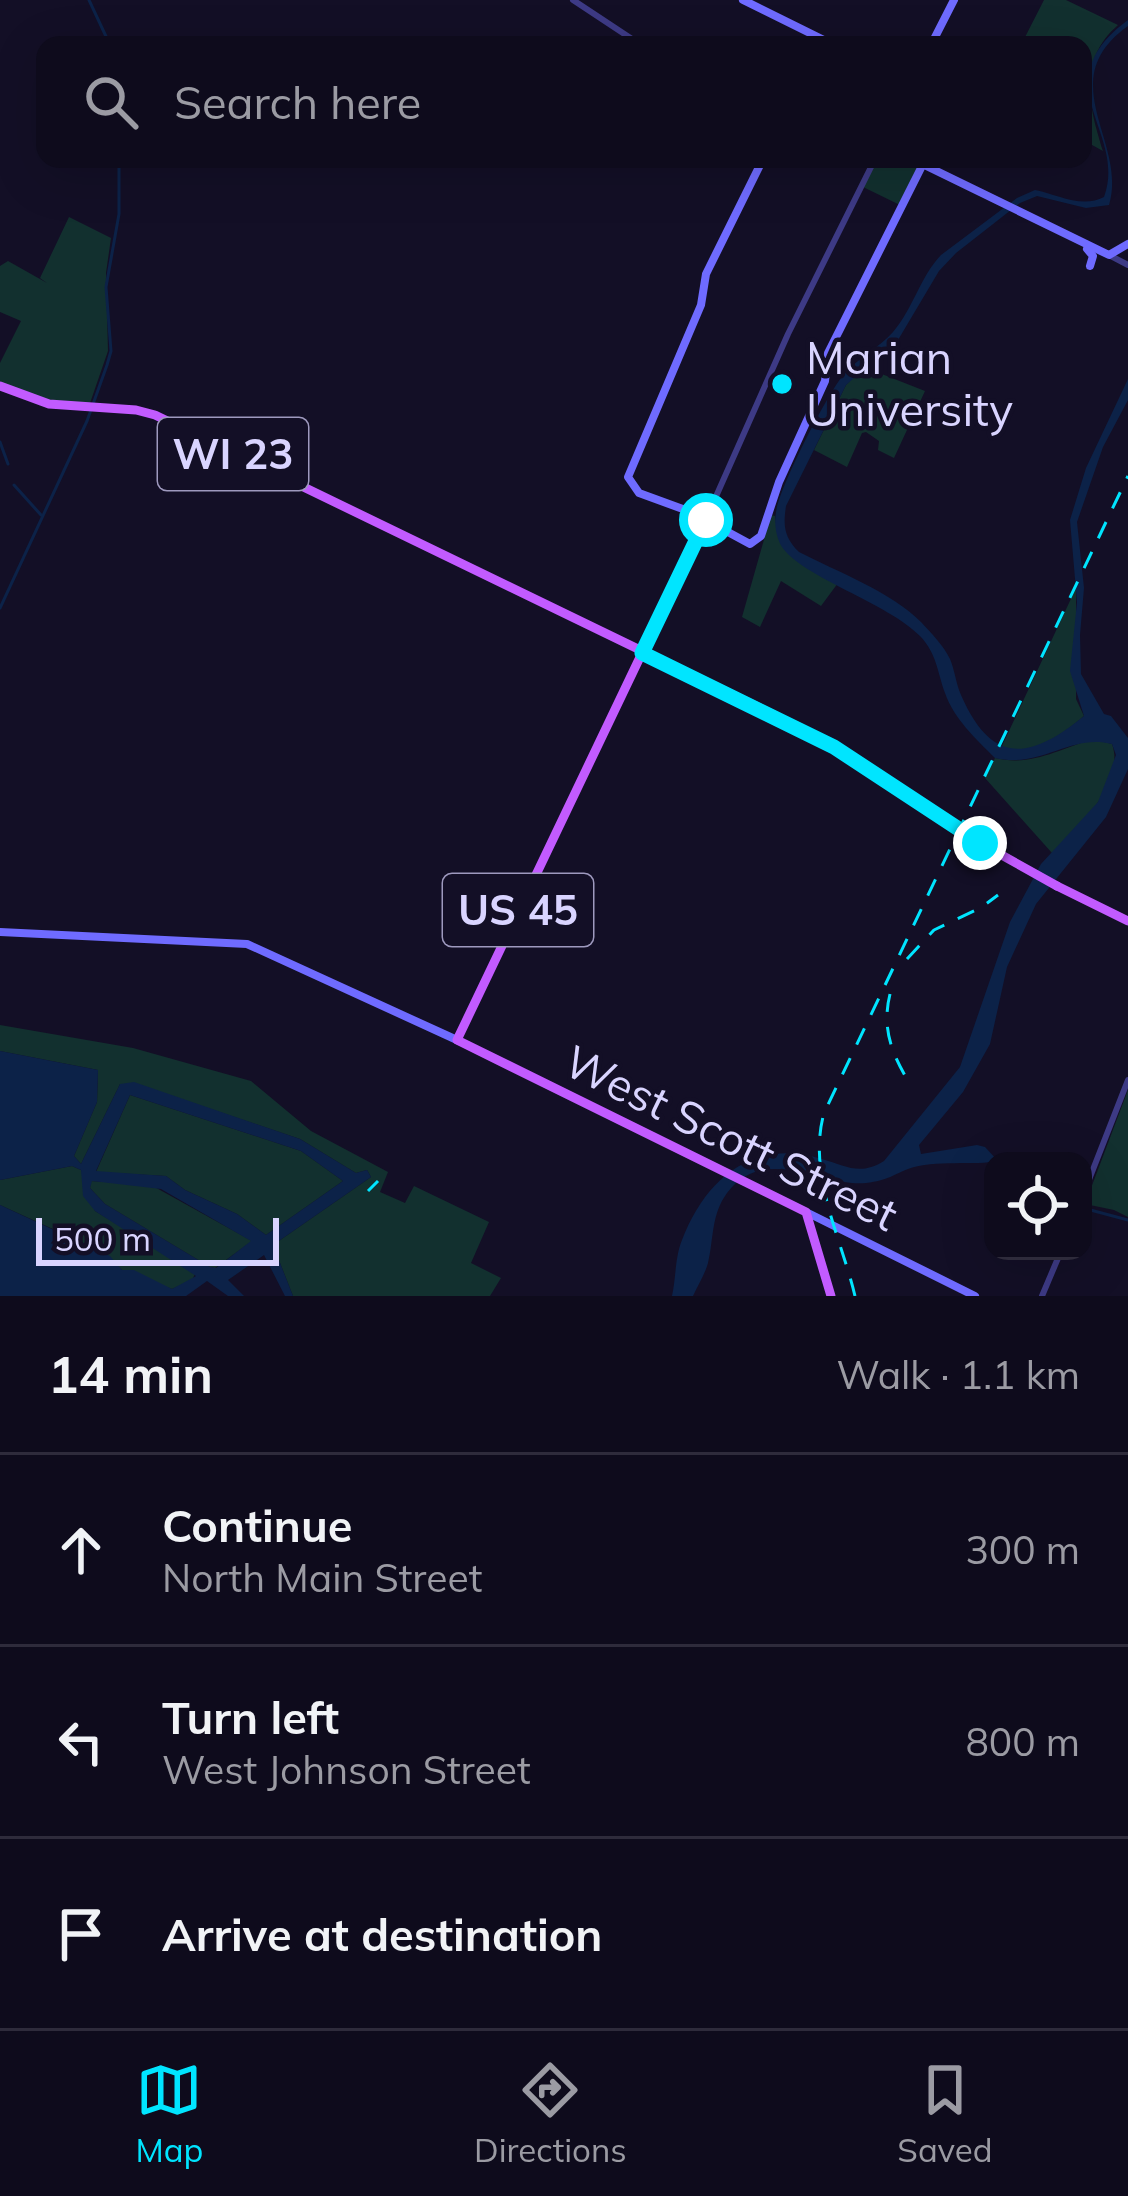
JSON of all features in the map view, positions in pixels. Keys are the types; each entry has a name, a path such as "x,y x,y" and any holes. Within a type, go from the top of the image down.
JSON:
{"main road":[{"path":"743,0 811,36"},
{"path":"936,36 954,0"},
{"path":"759,168 706,274 701,305 629,470 629,482 639,494 695,514 703,526 746,544 761,536 825,381 828,353 920,168"},
{"path":"930,168 1109,255 1128,244"},
{"path":"1071,238 1092,254 1090,266"},
{"path":"826,365 830,359 841,358"},
{"name":"WI 23","path":"0,386 49,404 136,410 155,416 642,653"},
{"path":"703,526 642,653 772,714 861,763 980,843 1128,921"},
{"name":"US 45","path":"457,1040 642,653"},
{"path":"0,932 233,941 457,1040"},
{"name":"West Scott Street","path":"457,1040 975,1296"},
{"path":"806,1212 831,1296"}],"street":[{"path":"573,0 627,36"},
{"path":"703,526 871,168"},
{"path":"1109,255 1128,265"},
{"path":"1092,1172 1128,1080"},
{"path":"1042,1296 1057,1260"}],"green space":[{"path":"1044,0 1066,0 1118,25 1096,53 1092,69 1092,36 1026,36"},
{"path":"1092,106 1094,117 1103,151 1092,145"},
{"path":"870,168 921,168 902,206 861,186"},
{"path":"69,217 111,238 106,273 108,351 89,406 70,407 0,386 0,363 21,321 0,312 0,266 8,261 47,283 40,278"},
{"path":"864,367 925,391 894,458 878,450 879,441 866,432 847,467 814,450 846,385"},
{"path":"771,515 788,550 838,583 821,606 781,581 760,627 742,617"},
{"path":"1076,588 1076,699 1084,716 1035,747 1001,748"},
{"path":"1093,739 1112,744 1112,774 1097,804 1052,853 985,778 995,758 1033,759"},
{"path":"0,1025 133,1048 251,1081 311,1131 388,1172 380,1192 405,1203 414,1186 489,1222 471,1263 501,1278 490,1296 293,1296 273,1245 371,1177 367,1170 356,1173 300,1139 136,1084 120,1084 81,1164 74,1156 97,1102 98,1070 0,1051"},
{"path":"1128,1090 1128,1217 1092,1205 1092,1185"},
{"path":"130,1095 301,1151 343,1181 266,1235 166,1176 96,1172"},
{"path":"72,1166 81,1170 95,1211 196,1272 192,1280 172,1289 122,1270 88,1245 0,1205 0,1180"},
{"path":"91,1181 151,1185 252,1241 210,1267 105,1204 90,1188"}],"water":[{"path":"1128,20 1095,68 1093,90 1112,181 1109,205 1086,208 1037,196 1020,203 956,253 939,271 898,340 846,385 786,506 785,525 799,552 880,592 929,631 947,654 961,695 986,734 1014,749 1046,741 1084,716 1070,671 1077,602 1070,520 1086,468 1128,379 1128,400 1103,447 1077,522 1084,588 1081,674 1104,714 1128,738 1128,769 1106,817 1036,904 1007,967 990,1044 963,1092 919,1145 921,1154 985,1147 990,1152 984,1152 984,1162 919,1166 866,1183 776,1169 742,1178 722,1201 708,1263 693,1296 672,1296 680,1247 692,1218 704,1198 735,1168 774,1154 797,1154 860,1169 884,1161 960,1067 1010,922 1041,864 1098,802 1116,755 1112,744 1097,742 1027,759 995,758 954,711 920,636 888,612 792,558 780,543 775,521 795,462 836,385 893,332 941,255 1017,198 1035,190 1078,201 1104,197 1108,173 1092,108 1092,64 1103,43"},
{"path":"0,1051 98,1070 97,1102 74,1156 81,1164 120,1084 134,1082 300,1139 356,1173 367,1170 371,1177 273,1245 293,1296 285,1296 264,1255 228,1280 244,1296 228,1296 207,1281 186,1296 0,1296 0,1205 110,1256 122,1270 134,1270 172,1289 196,1276 95,1211 83,1196 81,1170 72,1166 0,1180","holes":["130,1095 301,1151 343,1181 266,1235 166,1176 96,1171","92,1181 161,1189 251,1241 216,1268 210,1267 105,1204 90,1188"]}],"waterway":[{"path":"89,0 106,36"},
{"path":"0,608 87,421 111,351 106,287 119,214 119,168"},
{"path":"0,442 8,464"},
{"path":"14,485 41,515"},
{"path":"1092,1210 1128,1220"}],"railway":[{"path":"855,1296 823,1182 820,1136 824,1113 1128,476"},
{"path":"907,959 934,930 998,895"},
{"path":"890,994 891,1043 912,1087"},
{"path":"368,1191 378,1181"}],"place":[{"name":"Marian University","path":"782,384"}],"route":[{"path":"706,520 642,653 834,747 980,843"}]}
